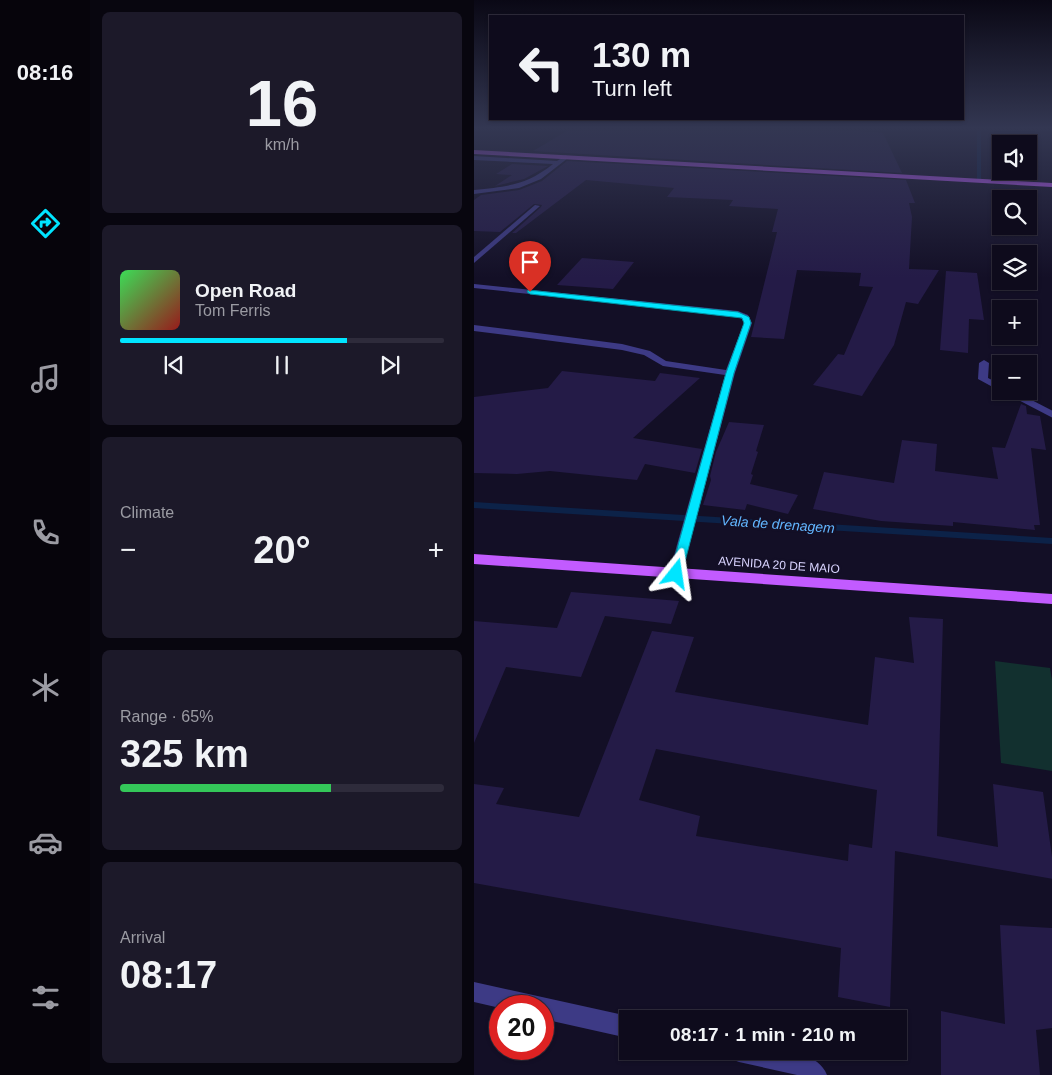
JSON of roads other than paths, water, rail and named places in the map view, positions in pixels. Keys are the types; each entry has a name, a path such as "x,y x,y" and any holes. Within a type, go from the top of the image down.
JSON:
{"main road":[{"path":"921,178 1052,186"},
{"name":"AVENIDA 20 DE MAIO","path":"474,559 1052,599"}],"street":[{"path":"474,192 517,186 539,178"},
{"path":"474,261 538,206"},
{"path":"474,286 738,314 745,317 748,323 730,373 676,574"},
{"path":"474,328 622,347 647,353 663,363 671,365 730,373"},
{"path":"984,363 983,379 992,384"},
{"path":"1023,400 1052,415"},
{"path":"474,992 489,995"},
{"path":"554,1010 619,1024"},
{"path":"780,1060 802,1065 816,1075"}],"waterway":[{"name":"Vala de drenagem","path":"474,505 1053,541"}]}
